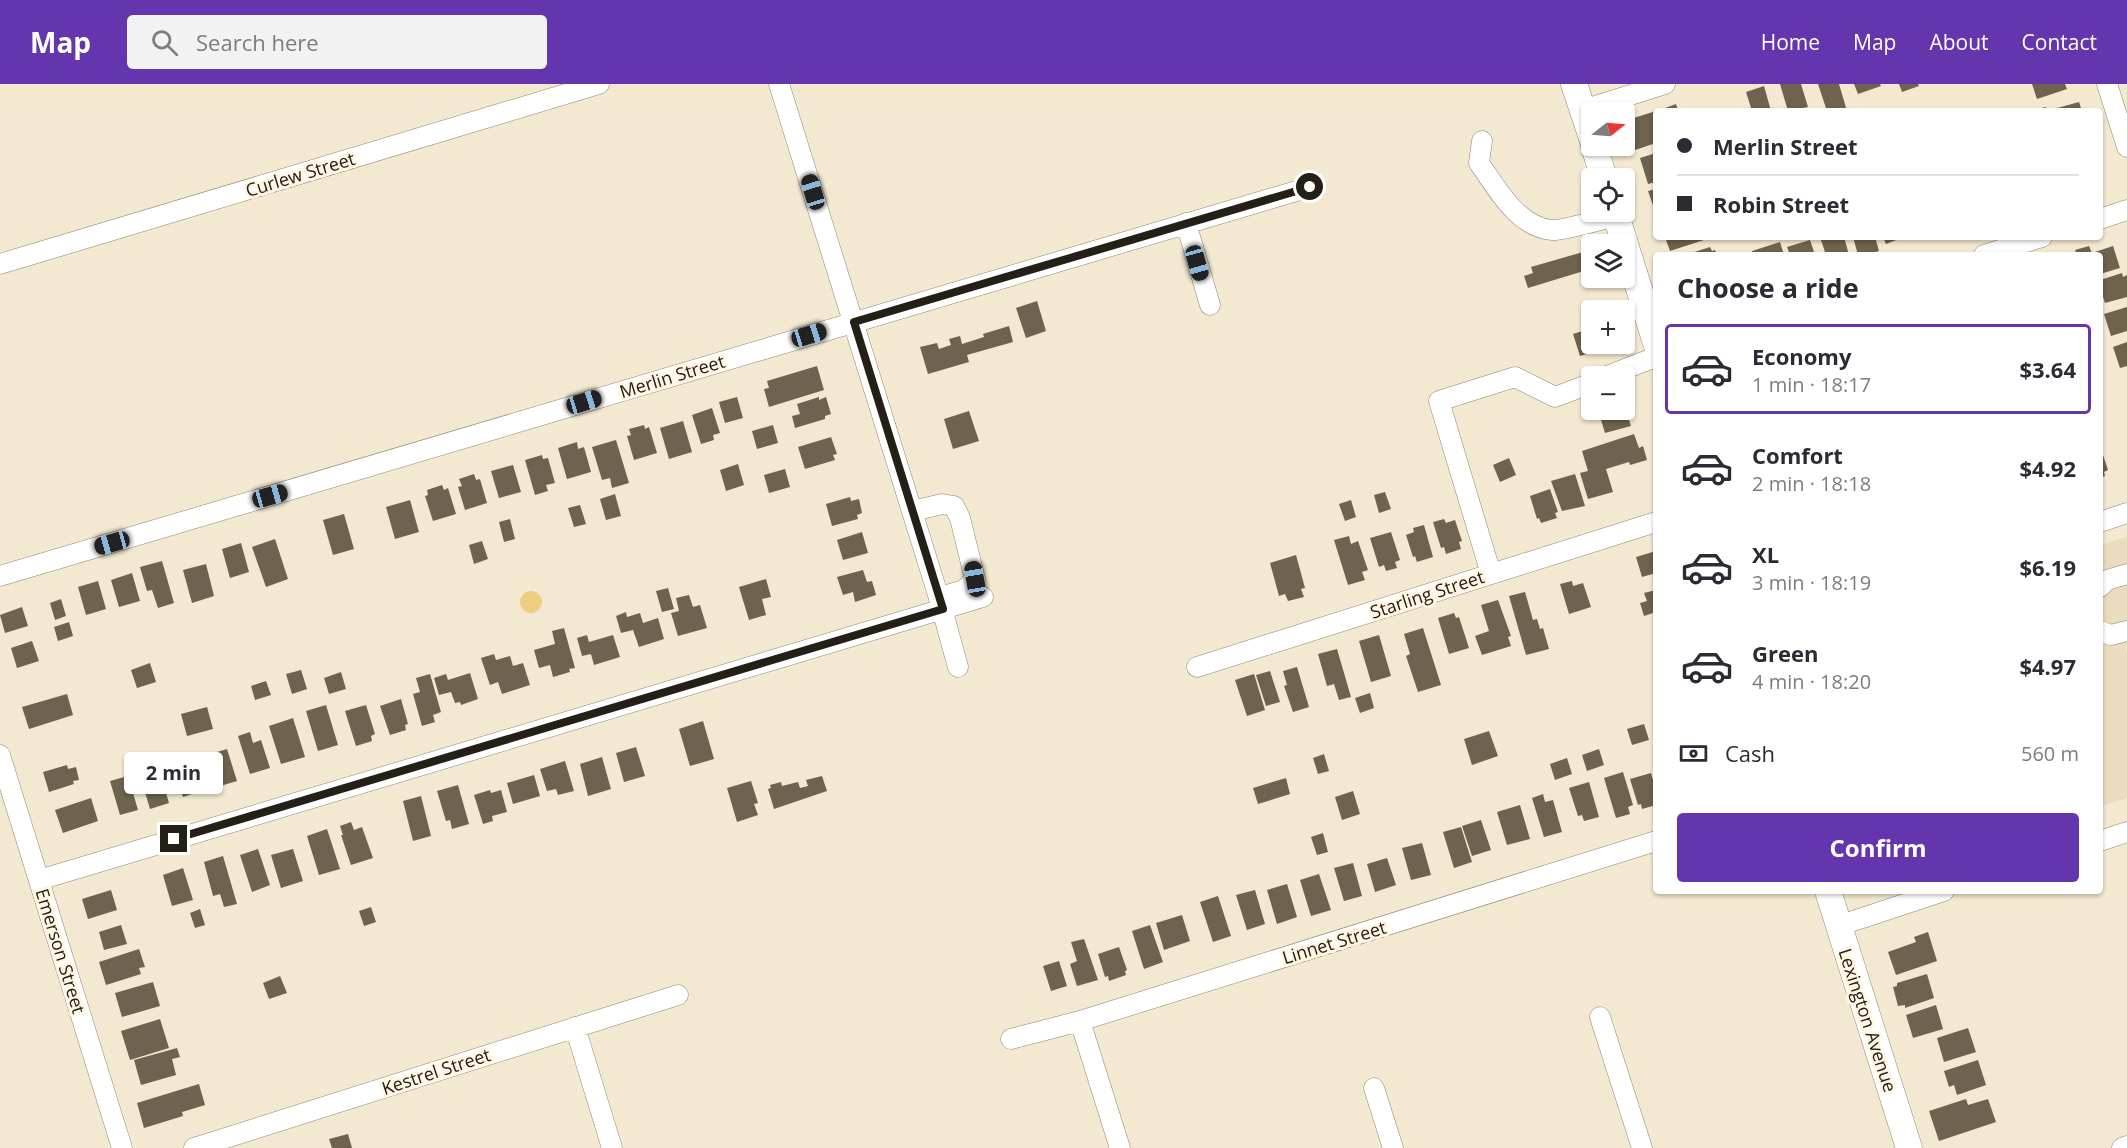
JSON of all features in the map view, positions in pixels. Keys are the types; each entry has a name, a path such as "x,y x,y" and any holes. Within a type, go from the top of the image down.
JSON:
{"main road":[{"path":"1574,84 1581,104"},
{"path":"1618,222 1653,334"},
{"name":"Lexington Avenue","path":"1829,894 1909,1148"}],"street":[{"name":"Curlew Street","path":"0,264 599,84"},
{"path":"779,84 913,511 958,667"},
{"path":"2108,84 2127,147"},
{"path":"1606,102 1656,85"},
{"path":"1482,141 1479,163 1505,200 1527,222 1553,230 1584,222"},
{"name":"Merlin Street","path":"0,576 1310,187"},
{"path":"2103,218 2127,210"},
{"path":"1186,223 1210,305"},
{"path":"1994,252 2032,240"},
{"path":"1633,366 1653,358"},
{"path":"1491,574 1439,401 1515,377 1555,397 1581,386"},
{"path":"913,511 942,504 954,506 960,518 975,579 964,590 941,603"},
{"path":"2103,521 2127,513"},
{"name":"Starling Street","path":"1197,667 1653,523"},
{"path":"2103,583 2127,573"},
{"path":"39,880 941,603 983,597"},
{"path":"2103,632 2111,635 2127,631"},
{"name":"Emerson Street","path":"0,755 122,1148"},
{"path":"2103,840 2127,832"},
{"name":"Linnet Street","path":"1011,1039 1080,1022 1653,842"},
{"path":"1838,926 1935,894"},
{"name":"Kestrel Street","path":"194,1148 678,995"},
{"path":"1600,1017 1642,1148"},
{"path":"1080,1022 1120,1148"},
{"path":"575,1027 612,1148"},
{"path":"1374,1088 1394,1148"},
{"path":"2122,1148 2127,1146"}],"shaded area":[{"path":"2127,537 2127,645 2125,646 2127,652 2127,798 2103,805 2103,544"},
{"path":"531,591 541,598 542,602 535,612 531,613 521,606 520,602 527,592"}],"building":[{"path":"1780,84 1801,84 1808,107 1787,108"},
{"path":"1818,84 1839,84 1846,108 1826,108"},
{"path":"1854,84 1880,84 1881,86 1858,94"},
{"path":"1899,84 1918,84 1919,86 1902,92"},
{"path":"2032,84 2065,84 2067,89 2037,99"},
{"path":"1764,86 1770,108 1751,108 1746,92"},
{"path":"2079,102 2081,108 2057,108"},
{"path":"1676,104 1677,108 1665,108"},
{"path":"1653,112 1653,144 1635,150 1635,118"},
{"path":"1653,154 1653,183 1648,184 1640,158"},
{"path":"1653,190 1653,205 1648,191"},
{"path":"1666,240 1704,240 1670,251"},
{"path":"1810,240 1814,252 1789,252 1787,247"},
{"path":"1821,240 1845,240 1848,252 1825,252"},
{"path":"1854,240 1876,240 1879,251 1857,252"},
{"path":"1884,240 1896,240 1886,244"},
{"path":"1780,242 1783,252 1752,252"},
{"path":"2089,246 2092,252 2076,252 2075,250"},
{"path":"2113,246 2120,268 2103,273 2103,252 2095,252"},
{"path":"1710,247 1716,252 1694,252"},
{"path":"1581,253 1581,272 1528,288 1524,276 1533,273 1531,267"},
{"path":"2122,273 2123,277 2127,275 2127,297 2105,303 2103,279"},
{"path":"1037,301 1046,331 1026,338 1016,308"},
{"path":"2127,307 2127,331 2111,336 2104,314"},
{"path":"1009,326 1013,342 967,355 969,362 928,374 920,347 937,343 939,349 951,345 949,339 960,336 962,344 984,337 983,334"},
{"path":"1581,331 1581,354 1586,354 1580,356 1573,334"},
{"path":"2127,342 2127,366 2120,368 2113,347"},
{"path":"817,366 824,390 769,407 764,389 769,388 767,381"},
{"path":"737,397 743,418 725,423 719,402"},
{"path":"819,397 819,400 826,397 831,414 825,416 825,419 795,428 792,416 800,414 797,404"},
{"path":"712,408 720,433 713,435 714,440 701,444 692,415"},
{"path":"969,411 979,441 953,449 944,419"},
{"path":"1601,420 1629,420 1631,426 1605,433"},
{"path":"683,421 692,452 669,459 660,428"},
{"path":"644,425 645,429 649,427 657,453 634,460 627,436 631,435 629,429"},
{"path":"773,425 778,443 757,449 752,431"},
{"path":"1634,434 1639,448 1643,446 1647,460 1630,465 1629,462 1606,469 1613,492 1588,499 1580,473 1588,471 1582,451"},
{"path":"831,437 837,454 833,455 835,460 805,469 798,447"},
{"path":"616,440 629,483 612,488 610,478 602,480 592,447"},
{"path":"577,442 578,449 584,447 591,472 567,479 558,448"},
{"path":"542,455 543,459 548,458 555,483 546,485 548,491 535,495 525,460"},
{"path":"2103,455 2108,470 2104,472 2103,477"},
{"path":"1509,458 1516,475 1500,482 1493,465"},
{"path":"738,464 744,485 726,491 720,470"},
{"path":"513,465 521,492 499,498 491,471"},
{"path":"785,469 790,487 769,493 764,475"},
{"path":"474,474 476,480 480,479 487,503 465,510 458,487 462,486 459,479"},
{"path":"1575,474 1585,506 1562,511 1551,481"},
{"path":"442,485 444,490 448,488 456,514 433,521 425,496 428,495 427,490"},
{"path":"1550,489 1558,512 1555,513 1557,518 1541,523 1539,518 1537,519 1530,496"},
{"path":"1385,492 1391,509 1379,513 1374,495"},
{"path":"615,494 621,516 606,520 600,499"},
{"path":"850,497 851,501 859,499 862,513 857,515 858,519 832,526 826,504"},
{"path":"410,500 419,532 395,539 386,507"},
{"path":"1351,500 1356,517 1345,521 1339,504"},
{"path":"580,505 586,524 574,527 568,508"},
{"path":"344,514 354,549 333,555 323,520"},
{"path":"510,519 515,539 504,542 499,522"},
{"path":"1444,519 1446,523 1455,520 1462,541 1459,542 1461,549 1446,554 1444,547 1441,548 1433,522"},
{"path":"1424,525 1433,557 1417,562 1415,556 1413,557 1406,535 1414,532 1413,528"},
{"path":"862,532 868,553 843,560 837,540"},
{"path":"1391,532 1400,560 1395,562 1397,568 1386,571 1384,565 1379,567 1370,538"},
{"path":"1349,536 1351,544 1358,541 1368,570 1362,572 1365,580 1348,585 1334,540"},
{"path":"275,539 288,579 266,587 252,547"},
{"path":"482,541 488,559 474,564 469,545"},
{"path":"241,543 249,572 230,578 222,549"},
{"path":"1653,552 1653,574 1642,577 1636,557"},
{"path":"1296,555 1305,588 1301,589 1304,597 1288,601 1285,594 1279,596 1270,563"},
{"path":"162,561 174,603 158,608 152,590 147,591 140,567"},
{"path":"206,564 214,596 192,603 183,570"},
{"path":"863,570 867,582 872,581 876,595 855,602 853,592 843,595 837,577"},
{"path":"132,573 140,601 119,607 111,580"},
{"path":"766,579 771,597 762,599 766,615 749,620 739,587"},
{"path":"98,581 106,609 86,615 78,587"},
{"path":"1572,581 1573,586 1583,583 1591,607 1569,614 1560,584"},
{"path":"668,588 674,609 662,612 656,591"},
{"path":"1653,591 1653,613 1644,616 1640,603 1647,601 1644,593"},
{"path":"1525,592 1533,620 1537,619 1540,629 1543,628 1549,649 1526,655 1509,596"},
{"path":"689,595 693,607 700,605 707,628 678,636 671,613 679,611 676,598"},
{"path":"61,599 66,616 55,620 50,603"},
{"path":"1498,600 1511,636 1508,637 1511,646 1482,655 1475,636 1489,631 1481,605"},
{"path":"22,607 28,626 5,633 0,615"},
{"path":"626,612 627,617 640,613 643,623 658,618 664,639 639,647 633,630 621,633 616,616"},
{"path":"1454,613 1456,618 1459,617 1469,648 1449,654 1438,618"},
{"path":"69,622 73,636 58,641 54,627"},
{"path":"564,628 575,668 569,669 570,672 553,677 550,665 539,668 534,650 555,644 552,631"},
{"path":"1423,628 1441,685 1418,692 1406,656 1410,654 1404,634"},
{"path":"587,635 589,642 613,635 620,657 594,665 591,654 582,656 577,638"},
{"path":"1379,635 1391,676 1371,682 1359,641"},
{"path":"32,641 39,661 17,668 11,648"},
{"path":"1337,649 1351,697 1339,700 1334,684 1327,686 1318,654"},
{"path":"494,654 496,660 510,656 513,666 523,663 530,685 502,694 498,682 490,685 481,658"},
{"path":"150,663 156,682 137,688 131,670"},
{"path":"1297,667 1309,707 1293,712 1284,686 1287,685 1283,671"},
{"path":"301,670 307,689 292,694 286,674"},
{"path":"1270,671 1280,702 1266,706 1256,675"},
{"path":"341,672 346,689 329,694 324,678"},
{"path":"470,673 478,699 461,705 460,702 455,703 451,692 439,695 434,678 446,674 448,680"},
{"path":"430,674 441,712 433,715 435,722 422,726 413,694 420,692 416,678"},
{"path":"1254,674 1265,710 1247,716 1235,680"},
{"path":"266,681 271,695 255,700 251,686"},
{"path":"1370,693 1374,708 1360,713 1355,698"},
{"path":"67,694 73,715 29,729 22,707"},
{"path":"401,699 408,724 405,725 406,730 390,735 380,706"},
{"path":"326,705 338,745 318,751 306,711"},
{"path":"366,705 375,734 371,736 372,741 356,746 345,711"},
{"path":"207,707 213,729 187,736 181,714"},
{"path":"293,718 305,757 281,764 269,726"},
{"path":"703,721 714,759 690,766 679,729"},
{"path":"1644,724 1649,740 1632,745 1627,729"},
{"path":"1489,731 1498,756 1472,765 1464,739"},
{"path":"250,732 253,743 261,740 270,768 250,774 238,736"},
{"path":"636,747 645,776 624,782 616,753"},
{"path":"227,749 237,781 217,787 207,755"},
{"path":"1599,749 1604,765 1587,771 1582,755"},
{"path":"1324,754 1329,771 1318,774 1313,758"},
{"path":"602,757 611,789 588,796 580,764"},
{"path":"182,758 184,764 192,761 201,791 183,797 171,761"},
{"path":"1567,758 1572,774 1555,780 1550,764"},
{"path":"565,761 574,791 558,795 556,789 547,791 540,769"},
{"path":"67,765 68,769 76,767 79,780 73,781 74,784 49,792 43,772"},
{"path":"1623,772 1633,805 1628,807 1630,814 1616,818 1604,778"},
{"path":"151,773 152,778 161,776 169,803 150,809 140,776"},
{"path":"1651,773 1653,806 1642,809 1641,804 1638,805 1630,779"},
{"path":"534,775 540,796 513,804 507,783"},
{"path":"128,776 138,810 120,815 110,781"},
{"path":"822,776 827,791 774,809 768,789 771,788 770,785 781,782 782,786 798,782 800,788 808,786 806,780"},
{"path":"1286,778 1290,794 1258,804 1253,788"},
{"path":"751,781 758,803 754,804 758,815 737,822 727,788"},
{"path":"1589,782 1599,817 1584,821 1582,815 1578,816 1569,788"},
{"path":"458,785 469,824 452,829 450,820 446,821 437,791"},
{"path":"490,790 491,793 501,790 507,812 492,816 493,821 483,824 474,795"},
{"path":"1353,791 1360,814 1342,820 1335,797"},
{"path":"1543,794 1545,802 1553,800 1562,832 1544,837 1532,798"},
{"path":"421,796 431,836 413,841 403,801"},
{"path":"91,798 98,821 63,833 55,810"},
{"path":"1520,805 1530,839 1507,845 1497,812"},
{"path":"1481,820 1491,850 1472,856 1462,826"},
{"path":"351,822 354,830 362,827 373,858 351,865 340,826"},
{"path":"1461,827 1472,862 1454,868 1443,832"},
{"path":"327,829 340,869 319,875 307,836"},
{"path":"1323,833 1328,852 1317,855 1311,837"},
{"path":"1422,843 1431,875 1411,880 1402,848"},
{"path":"258,849 270,885 252,892 240,855"},
{"path":"293,849 303,881 281,888 271,855"},
{"path":"223,856 237,904 224,907 220,894 213,896 204,862"},
{"path":"1387,858 1396,885 1375,892 1367,864"},
{"path":"1353,863 1362,896 1344,901 1334,868"},
{"path":"183,868 193,900 172,906 163,875"},
{"path":"1319,874 1331,910 1311,916 1300,880"},
{"path":"1287,884 1297,917 1277,924 1267,890"},
{"path":"111,890 117,910 88,919 82,899"},
{"path":"1255,890 1265,924 1247,930 1236,895"},
{"path":"1218,896 1231,936 1213,942 1200,902"},
{"path":"371,907 376,922 364,926 359,911"},
{"path":"200,909 205,925 195,928 190,913"},
{"path":"1182,915 1190,941 1164,950 1156,923"},
{"path":"121,925 127,944 104,950 99,932"},
{"path":"1150,925 1163,962 1144,969 1132,931"},
{"path":"1928,932 1937,961 1896,975 1888,952 1916,942 1914,937"},
{"path":"1084,939 1098,980 1077,986 1070,964 1077,961 1071,942"},
{"path":"1119,947 1127,970 1126,975 1109,981 1108,976 1105,977 1098,954"},
{"path":"139,949 145,967 139,968 141,974 106,985 99,962"},
{"path":"1059,961 1067,986 1051,991 1043,966"},
{"path":"1927,974 1934,998 1905,1008 1905,1005 1898,1006 1893,987 1897,986 1897,983"},
{"path":"280,976 287,993 269,999 263,983"},
{"path":"153,982 160,1006 122,1017 115,993"},
{"path":"1936,1005 1943,1029 1913,1038 1906,1015"},
{"path":"160,1019 169,1048 130,1060 121,1031"},
{"path":"1968,1028 1976,1052 1944,1062 1937,1038"},
{"path":"177,1048 180,1057 172,1059 176,1075 141,1085 134,1060"},
{"path":"1978,1060 1986,1085 1957,1095 1954,1085 1949,1087 1944,1071"},
{"path":"199,1084 205,1105 182,1112 183,1116 144,1128 137,1103"},
{"path":"1966,1099 1968,1105 1988,1099 1996,1122 1939,1141 1929,1111"},
{"path":"348,1134 352,1148 332,1148 329,1139"}],"route":[{"path":"174,839 943,609 854,322 1310,187"}]}
